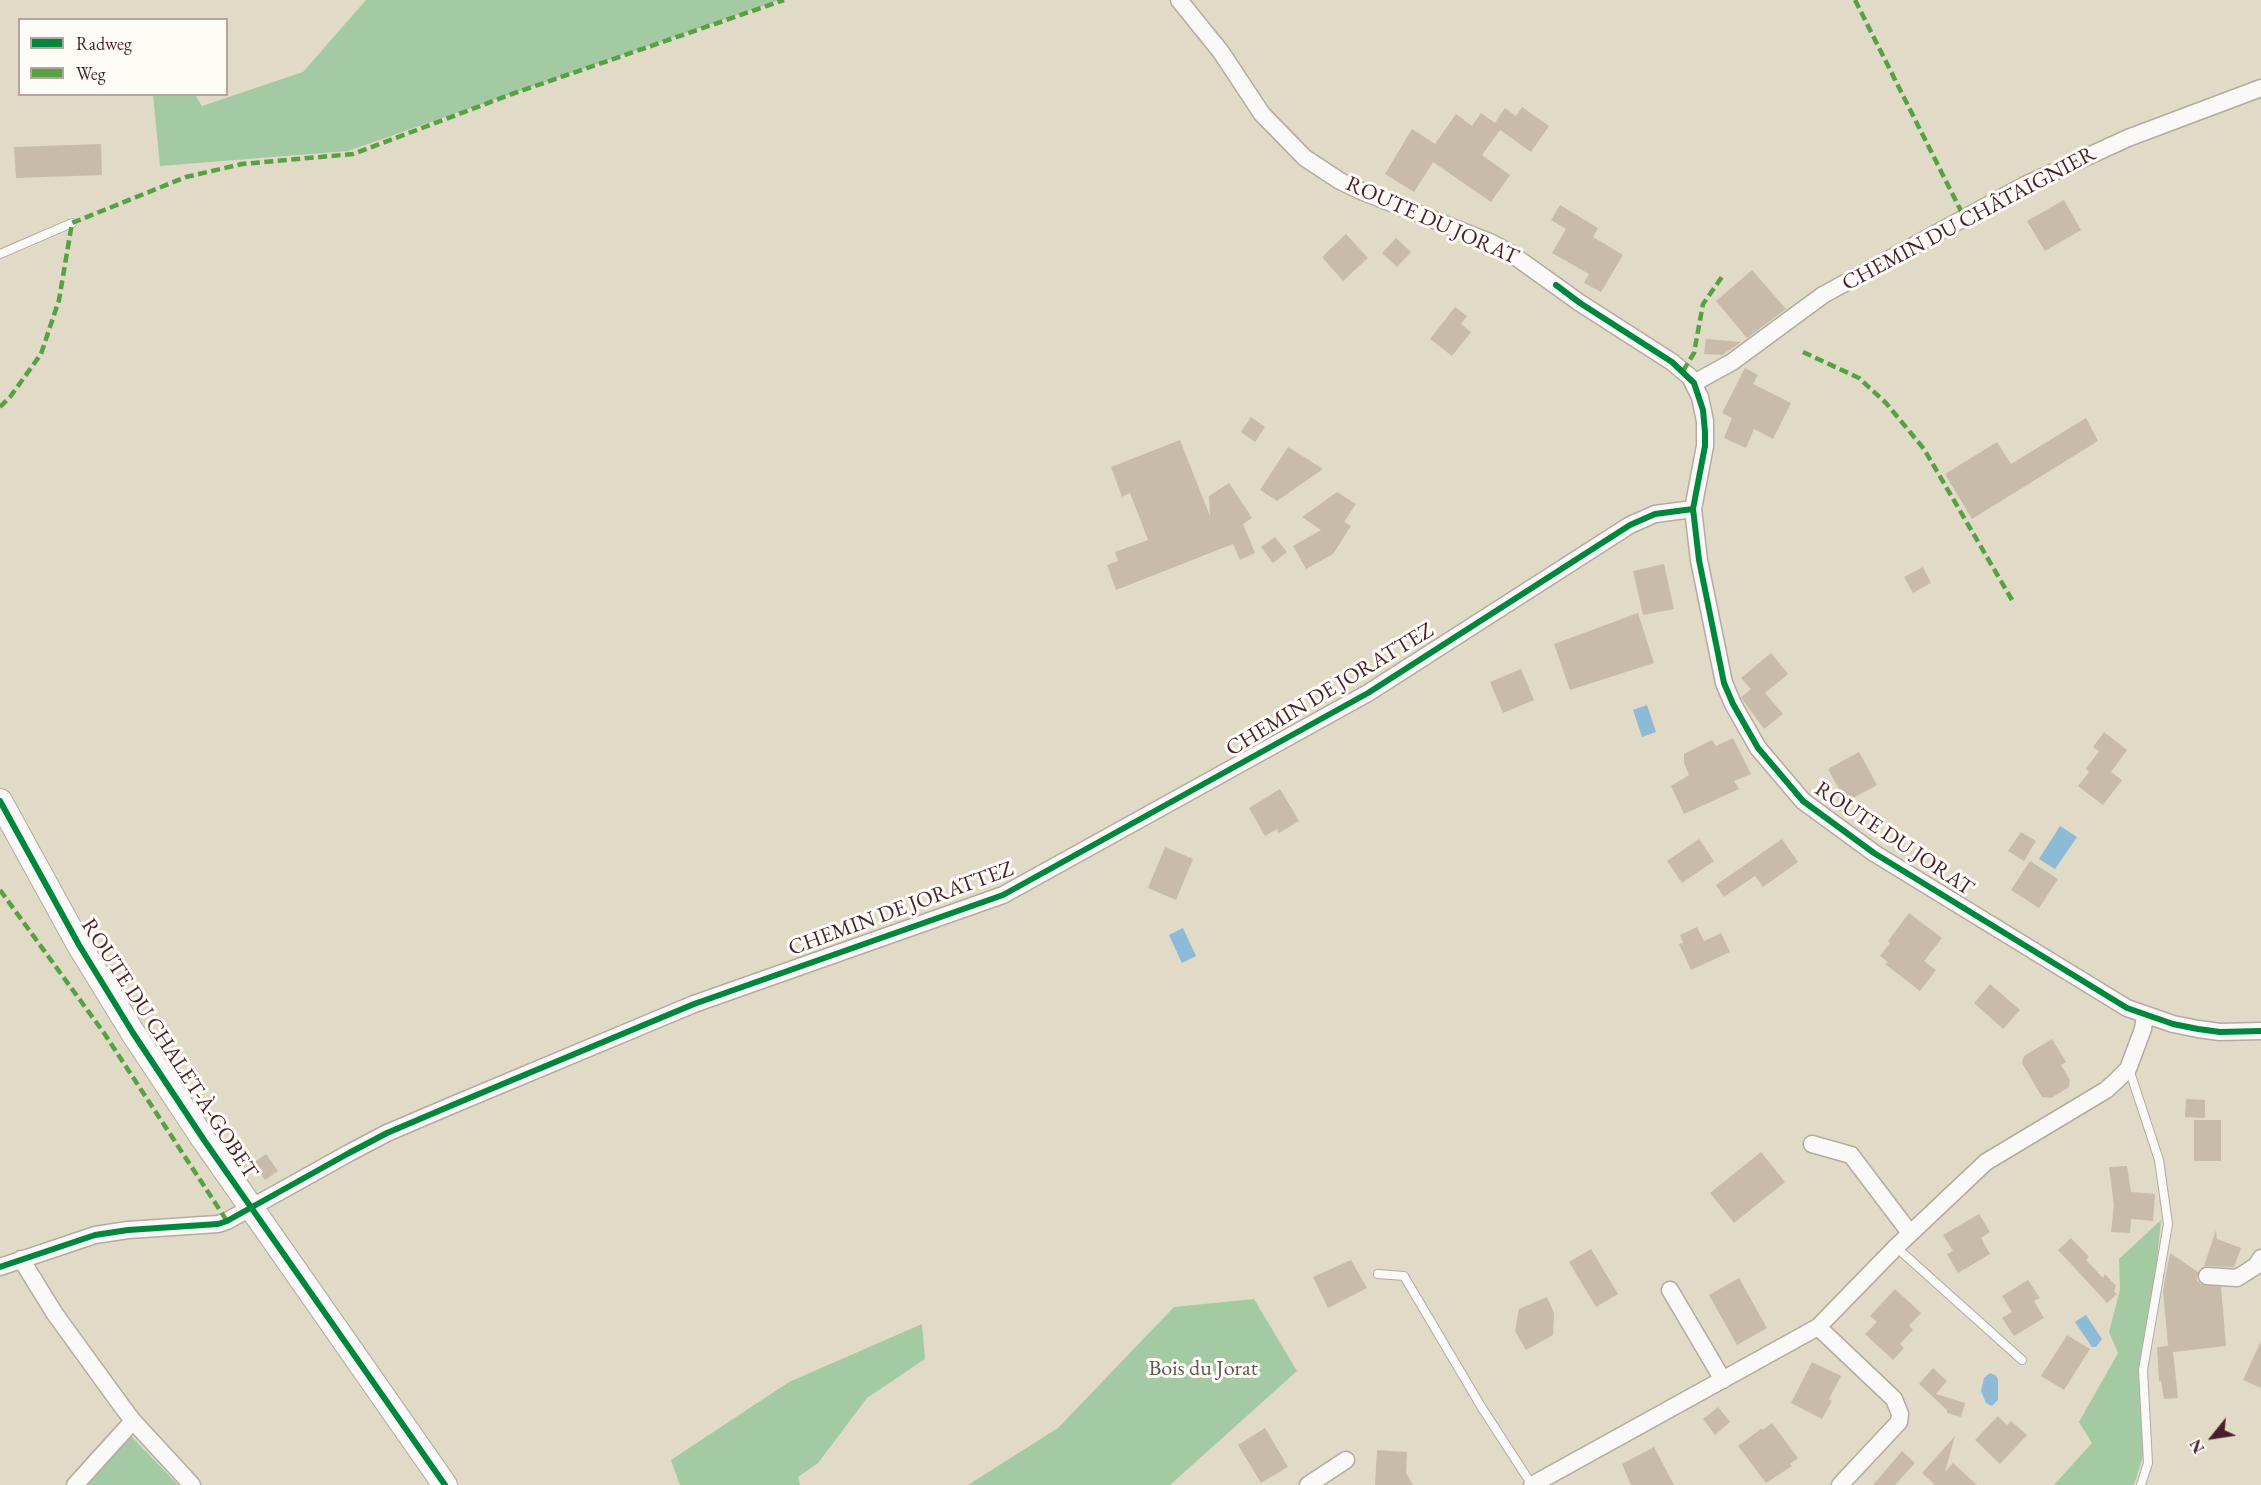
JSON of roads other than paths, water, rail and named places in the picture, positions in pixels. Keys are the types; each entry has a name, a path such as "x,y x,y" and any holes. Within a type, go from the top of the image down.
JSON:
{"main road":[{"name":"ROUTE DU CHALET-À-GOBET","path":"0,801 68,926 171,1091 445,1485"}],"street":[{"name":"ROUTE DU JORAT","path":"1179,0 1221,52 1262,114 1320,170 1360,191 1492,243 1514,255 1580,303 1672,362 1694,383 1703,410 1705,446 1693,509 1699,560 1724,683 1758,748 1779,775 1812,808 1874,853 2110,998 2145,1015 2198,1029 2220,1032 2261,1031"},
{"name":"CHEMIN DU CHÂTAIGNIER","path":"1694,383 1732,362 1823,296 2023,186 2128,138 2261,88"},
{"name":"CHEMIN DE JORATTEZ","path":"0,1267 95,1235 128,1230 218,1224 237,1217 387,1133 694,1004 1003,895 1368,693 1630,525 1655,514 1693,509"},
{"path":"1532,1485 1818,1326 1910,1233 1986,1162 2106,1090 2128,1068 2143,1029 2145,1015"},
{"path":"1812,1144 1851,1155 1910,1233"},
{"path":"2207,1276 2237,1278 2256,1266 2261,1258"},
{"path":"21,1259 75,1343 133,1421 192,1485"},
{"path":"1670,1290 1723,1380"},
{"path":"1818,1326 1894,1399 1900,1414 1899,1422 1840,1485"},
{"path":"75,1485 133,1421"},
{"path":"1308,1485 1346,1460"}],"lane":[{"path":"0,254 72,222"},
{"path":"2128,1068 2159,1160 2168,1224 2143,1370 2148,1463 2141,1485"},
{"path":"1896,1247 2022,1360"},
{"path":"1378,1274 1404,1276 1482,1408 1532,1485"}],"water":[{"path":"1647,705 1656,732 1642,737 1633,710"},
{"path":"2060,826 2077,837 2055,869 2039,859"},
{"path":"1183,928 1196,956 1182,963 1169,935"},
{"path":"2086,1315 2102,1339 2096,1347 2092,1347 2075,1322"},
{"path":"1990,1373 1998,1379 1998,1400 1992,1406 1986,1403 1981,1391 1984,1378"}],"park label":[{"name":"Bois du Jorat","path":"1203,1369"}]}
